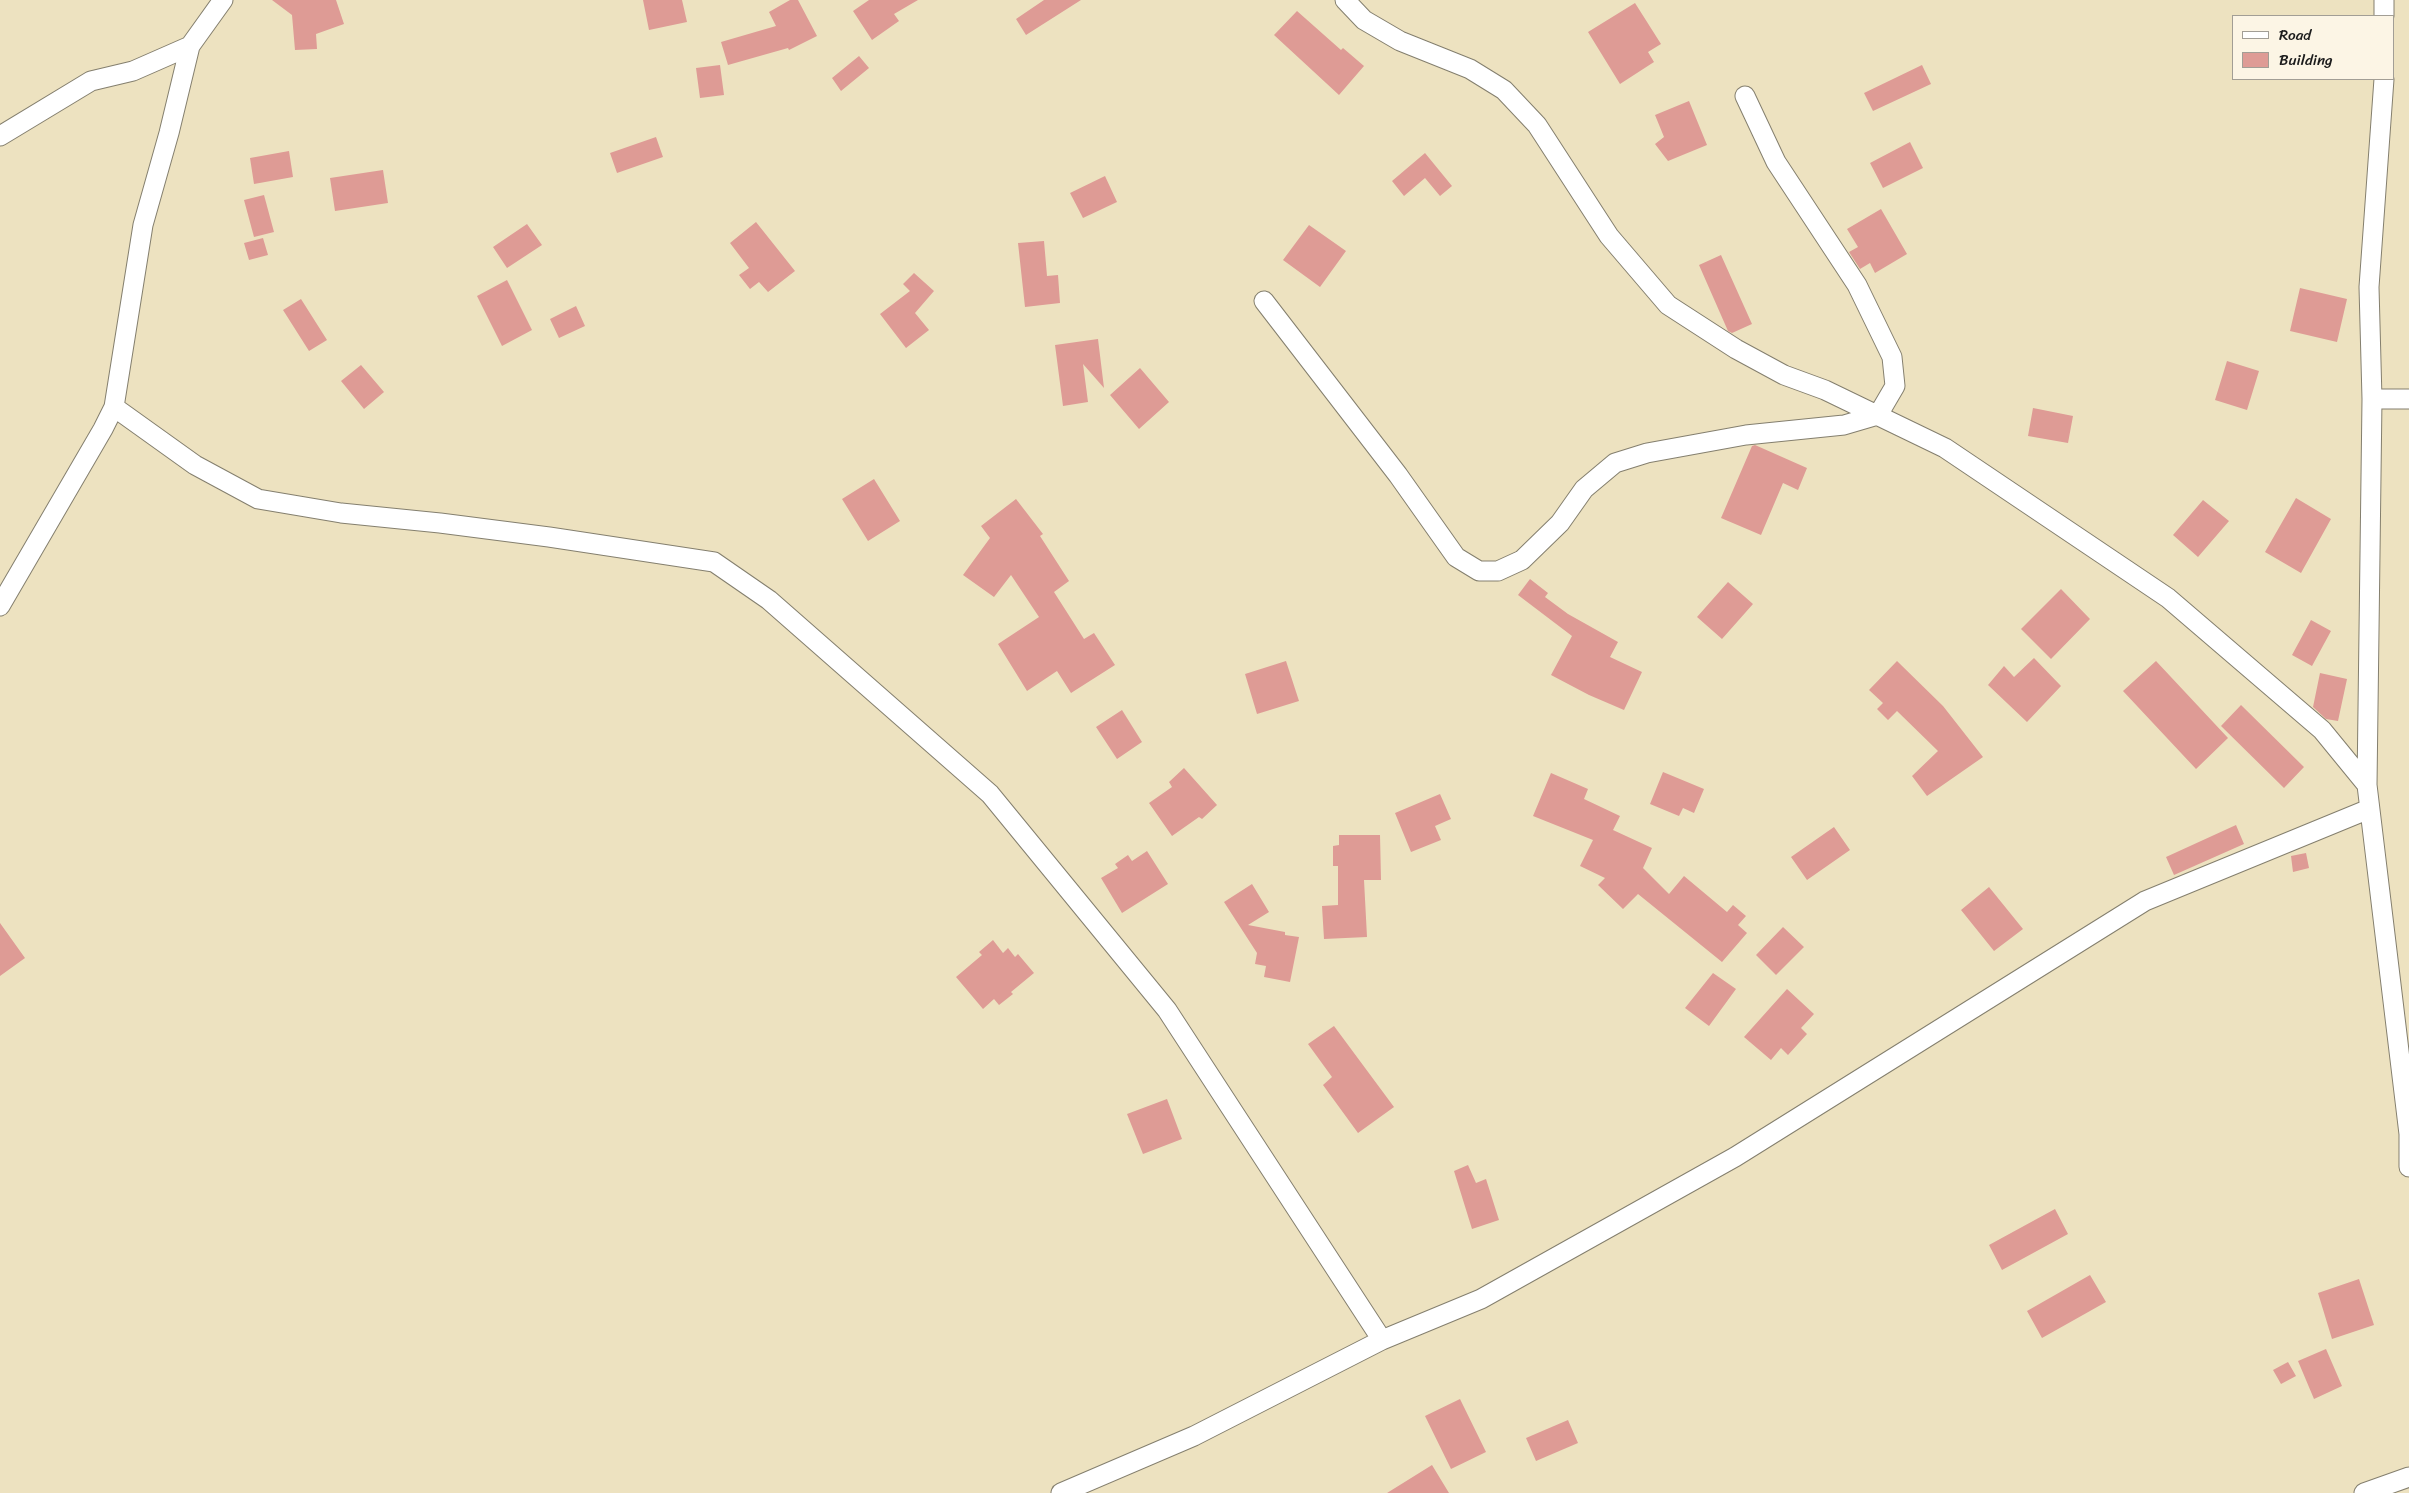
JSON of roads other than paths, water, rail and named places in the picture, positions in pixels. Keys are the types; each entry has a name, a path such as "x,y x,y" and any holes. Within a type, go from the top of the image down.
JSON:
{"street":[{"path":"0,606 114,407 143,225 169,133 190,46 223,0"},
{"path":"1345,0 1364,20 1400,41 1470,69 1504,90 1537,125 1609,236 1668,305 1736,349 1784,375 1825,390 1945,448 2168,598 2322,730 2366,785"},
{"path":"2384,0 2384,15"},
{"path":"0,136 91,81 133,72 190,46"},
{"path":"2384,80 2369,287 2372,399 2366,785 2409,1134 2409,1167"},
{"path":"1264,300 1398,475 1456,557 1479,571 1498,571 1522,560 1560,523 1584,489 1615,463 1647,453 1746,435 1844,425 1878,415 1895,386 1892,357 1857,285 1776,162 1745,96"},
{"path":"2372,399 2409,399"},
{"path":"114,407 195,465 258,499 341,513 539,535 714,562 769,600 990,794 1167,1010 1382,1340"},
{"path":"1061,1493 1194,1436 1382,1340 1480,1299 1735,1157 2145,900 2368,809"},
{"path":"2364,1493 2409,1477"}]}
